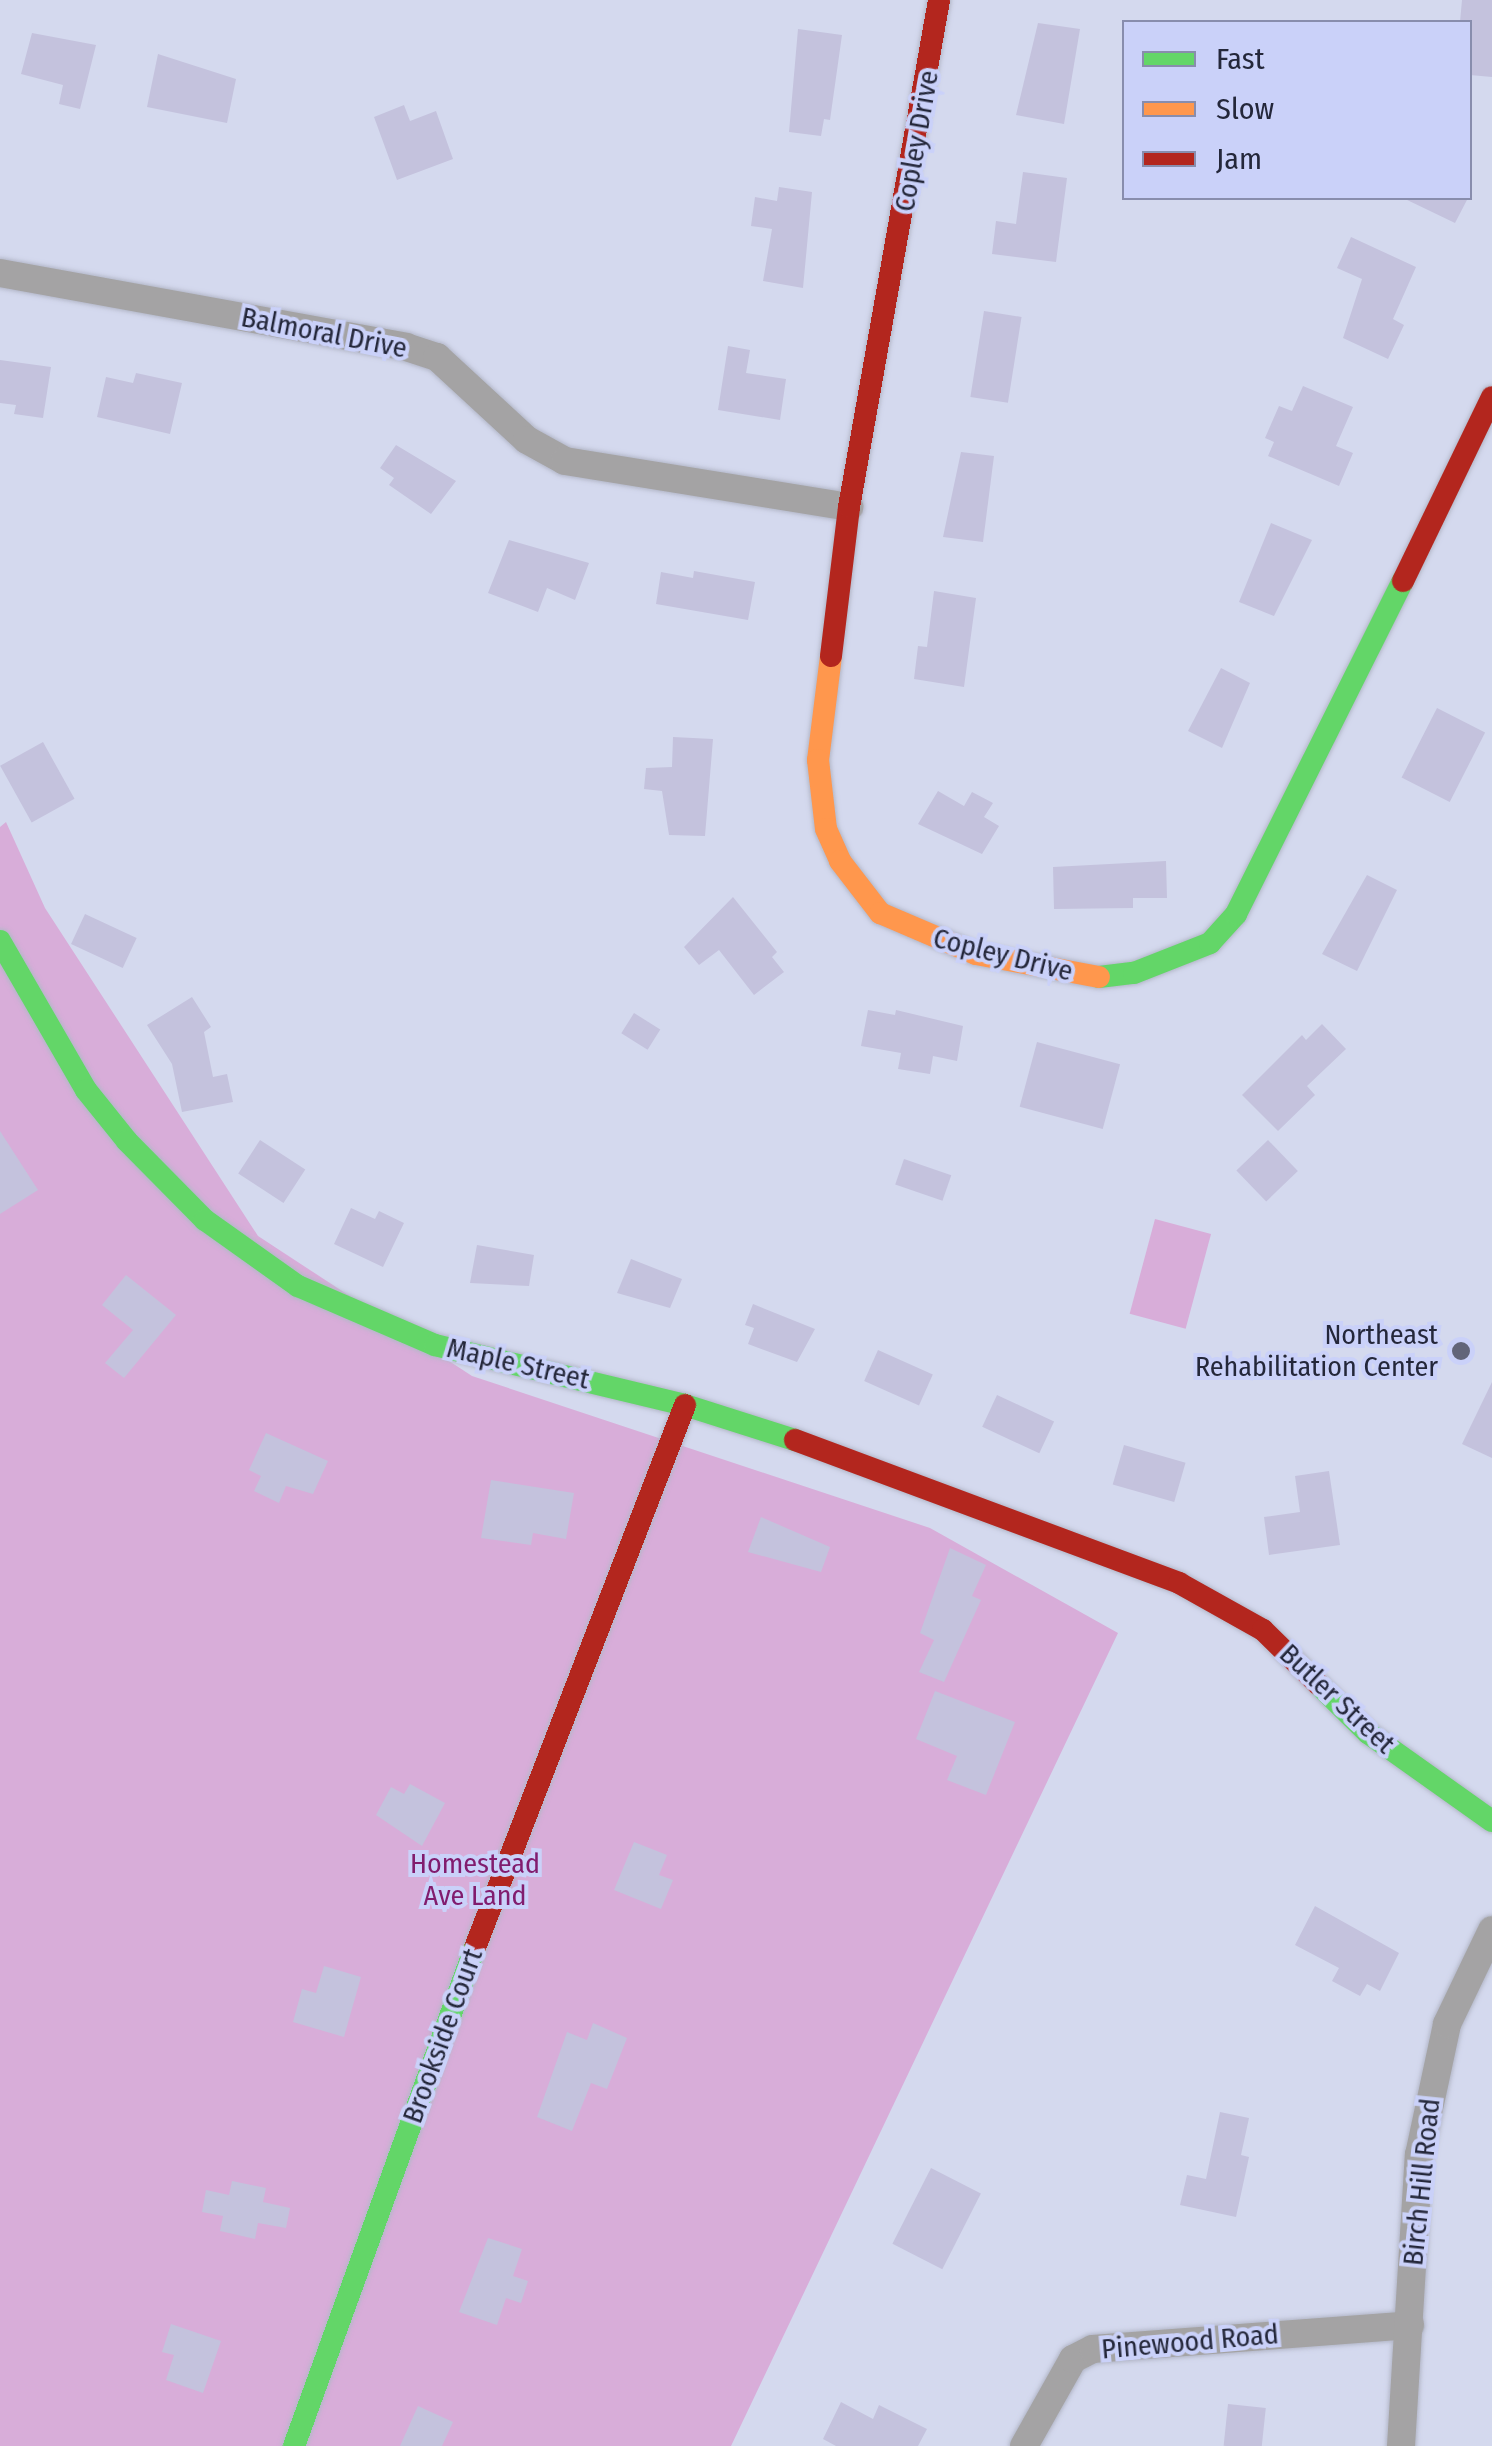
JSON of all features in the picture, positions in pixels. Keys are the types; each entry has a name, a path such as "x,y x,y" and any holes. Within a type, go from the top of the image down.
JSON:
{"street":[{"name":"Copley Drive","path":"940,0 849,507 818,760 826,829 840,861 880,913 942,944 1044,972 1134,973 1210,943 1236,914 1277,843 1492,397"},
{"name":"Balmoral Drive","path":"0,273 406,347 437,357 527,440 565,461 849,507"},
{"name":"Maple Street","path":"0,941 86,1090 164,1182 251,1255 341,1309 420,1340 685,1405 936,1488 1178,1582"},
{"name":"Brookside Court","path":"294,2446 506,1863 685,1405"},
{"name":"Butler Street","path":"1178,1582 1264,1630 1368,1733 1492,1821"},
{"name":"Birch Hill Road","path":"1401,2446 1419,2155 1437,2057 1492,1930"},
{"name":"Pinewood Road","path":"1024,2446 1073,2359 1093,2348 1410,2325"}],"green space":[{"name":"Homestead Ave Land","path":"6,822 45,908 258,1236 472,1376 930,1528 1118,1633 731,2446 0,2446 0,827"},
{"path":"1155,1219 1211,1234 1186,1329 1130,1314"}],"building":[{"path":"1462,0 1492,0 1492,77 1472,75 1472,20 1460,20"},
{"path":"1038,23 1080,29 1064,124 1016,115"},
{"path":"798,29 842,35 830,120 824,119 821,136 789,132"},
{"path":"32,33 96,45 80,109 59,104 63,85 21,74"},
{"path":"158,54 236,79 227,123 147,107"},
{"path":"404,105 410,121 436,111 453,159 397,180 374,117"},
{"path":"1023,172 1067,178 1056,262 992,254 996,221 1016,224"},
{"path":"779,187 812,192 803,288 763,281 772,229 751,226 755,197 777,201"},
{"path":"1407,200 1467,200 1455,223"},
{"path":"1351,237 1416,267 1393,319 1404,325 1388,359 1343,338 1362,279 1337,268"},
{"path":"984,311 1022,317 1008,403 970,397"},
{"path":"728,346 750,350 746,373 786,379 780,420 718,410"},
{"path":"0,360 51,367 43,418 14,414 16,405 0,403"},
{"path":"136,373 182,383 170,434 97,417 106,377 133,383"},
{"path":"1303,386 1353,407 1336,446 1353,453 1339,486 1268,456 1274,442 1265,438 1279,406 1292,411"},
{"path":"396,445 456,481 431,514 389,485 394,478 380,468"},
{"path":"961,452 994,456 983,542 943,537"},
{"path":"1271,523 1312,540 1274,616 1239,602"},
{"path":"509,540 589,563 575,600 547,588 538,612 488,593"},
{"path":"694,571 755,582 748,620 656,604 661,572 693,578"},
{"path":"934,591 976,598 964,687 914,679 918,646 927,647"},
{"path":"1221,668 1250,683 1222,748 1188,731"},
{"path":"1437,708 1485,733 1450,802 1402,777"},
{"path":"673,737 713,739 705,836 669,835 662,791 644,789 646,768 672,767"},
{"path":"43,742 75,799 32,823 0,766"},
{"path":"938,791 964,806 972,792 993,803 984,817 999,826 982,854 918,824"},
{"path":"1166,861 1167,898 1133,898 1133,908 1054,909 1053,867"},
{"path":"1367,875 1397,890 1357,971 1322,954"},
{"path":"733,897 777,952 772,957 784,972 754,995 719,950 699,965 684,947"},
{"path":"85,914 137,938 123,968 71,944"},
{"path":"192,997 211,1027 204,1032 213,1077 227,1074 233,1102 182,1112 172,1064 147,1025"},
{"path":"868,1010 895,1015 896,1010 963,1026 957,1061 933,1056 930,1074 898,1069 901,1053 861,1046"},
{"path":"634,1013 660,1029 648,1050 621,1033"},
{"path":"1322,1024 1346,1049 1307,1086 1315,1095 1278,1131 1242,1095 1302,1035 1306,1040"},
{"path":"1037,1042 1120,1064 1103,1129 1020,1107"},
{"path":"0,1131 38,1190 0,1214"},
{"path":"260,1140 305,1169 284,1203 238,1174"},
{"path":"1268,1140 1298,1171 1266,1201 1236,1171"},
{"path":"904,1159 951,1175 942,1201 895,1185"},
{"path":"351,1208 375,1219 379,1211 404,1223 383,1267 334,1244"},
{"path":"477,1245 534,1255 529,1286 470,1283"},
{"path":"631,1259 682,1279 670,1308 617,1293"},
{"path":"126,1275 176,1315 124,1378 105,1363 133,1330 102,1305"},
{"path":"753,1304 815,1329 797,1362 748,1344 754,1328 745,1325"},
{"path":"878,1350 933,1374 919,1405 864,1381"},
{"path":"1492,1382 1492,1458 1462,1444"},
{"path":"997,1395 1054,1422 1039,1453 982,1427"},
{"path":"266,1433 328,1461 313,1494 286,1486 279,1503 254,1491 261,1476 249,1470"},
{"path":"1124,1445 1186,1463 1174,1502 1113,1484"},
{"path":"1329,1471 1340,1545 1269,1555 1264,1517 1300,1512 1295,1476"},
{"path":"491,1480 574,1493 566,1539 533,1533 531,1545 481,1538"},
{"path":"761,1517 830,1547 821,1572 748,1552"},
{"path":"950,1548 986,1565 972,1596 981,1600 944,1682 919,1672 934,1640 920,1633"},
{"path":"935,1691 1015,1722 986,1795 947,1780 957,1756 916,1739"},
{"path":"410,1784 445,1803 422,1846 376,1815 391,1787 404,1794"},
{"path":"634,1842 667,1855 659,1875 673,1880 661,1909 614,1890"},
{"path":"1315,1906 1399,1953 1380,1991 1367,1984 1360,1996 1332,1981 1339,1968 1295,1945"},
{"path":"324,1966 361,1977 344,2037 293,2022 302,1989 316,1993"},
{"path":"593,2023 627,2038 607,2089 591,2083 572,2131 537,2117 567,2032 587,2040"},
{"path":"1220,2112 1249,2118 1241,2155 1249,2157 1236,2217 1180,2205 1187,2175 1206,2179"},
{"path":"931,2168 981,2193 942,2269 892,2244"},
{"path":"232,2181 266,2188 263,2202 290,2208 286,2228 258,2223 255,2239 220,2231 223,2216 202,2212 206,2190 229,2195"},
{"path":"488,2238 522,2249 513,2276 528,2281 521,2303 506,2298 497,2325 459,2312"},
{"path":"171,2324 221,2341 203,2393 166,2380 174,2355 162,2352"},
{"path":"841,2402 873,2419 879,2405 927,2429 918,2446 836,2446 823,2439"},
{"path":"1228,2404 1266,2408 1262,2446 1224,2446"},
{"path":"418,2406 453,2422 442,2446 400,2446"}],"traffic: fast":[{"path":"1099,977 1134,973 1210,943 1236,914 1403,581"},
{"path":"0,941 86,1090 127,1141 205,1220 298,1286 435,1345 685,1405 795,1440"},
{"path":"1319,1685 1368,1733 1492,1821"},
{"path":"294,2446 476,1945"}],"traffic: slow":[{"path":"831,656 818,760 826,829 840,861 880,913 976,954 1099,977"}],"traffic: jam":[{"path":"831,656 849,507 939,0"},
{"path":"1403,581 1492,397"},
{"path":"476,1945 685,1405"},
{"path":"795,1440 1179,1583 1263,1630 1319,1685"}],"place":[{"name":"Northeast Rehabilitation Center","path":"1461,1351"}]}
